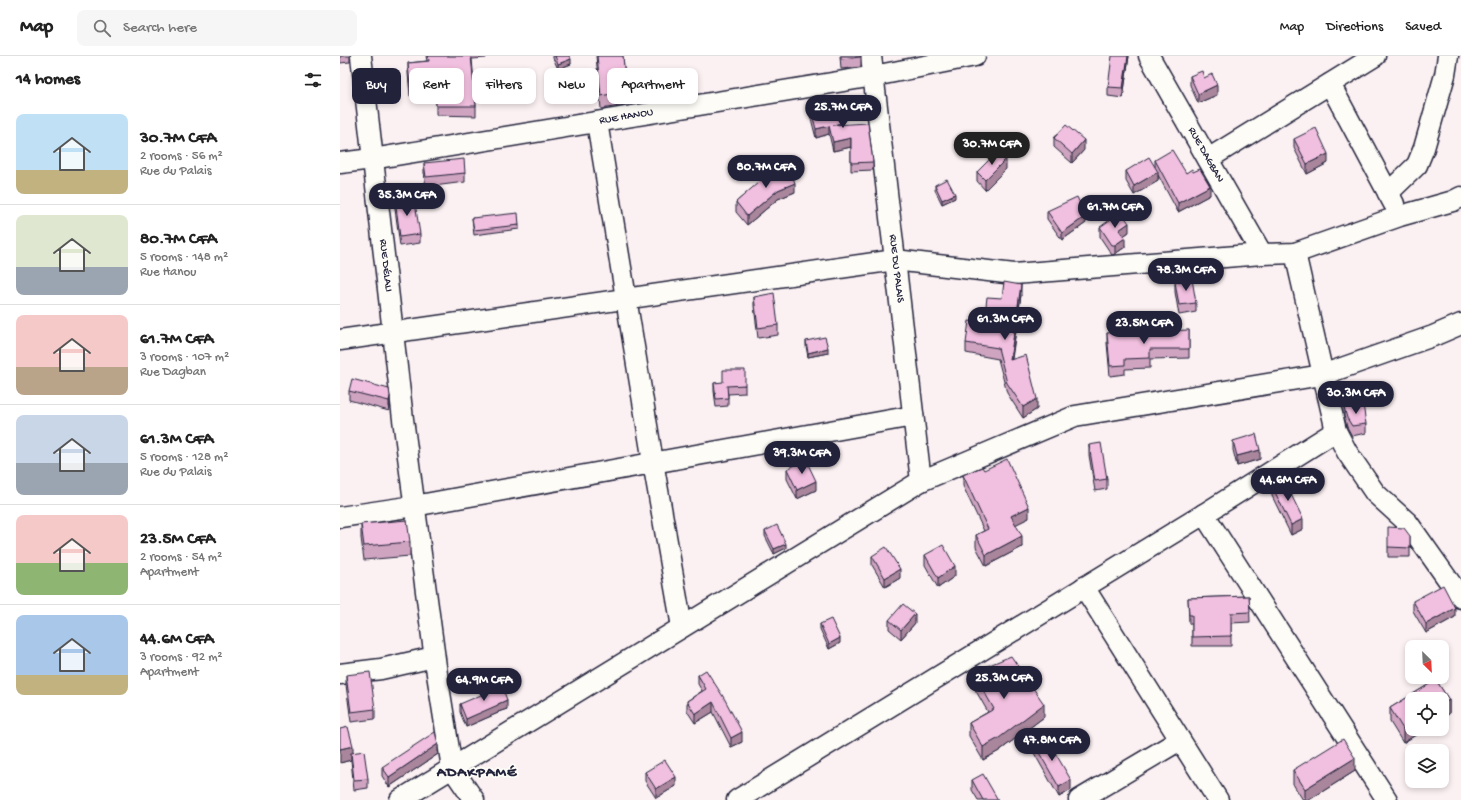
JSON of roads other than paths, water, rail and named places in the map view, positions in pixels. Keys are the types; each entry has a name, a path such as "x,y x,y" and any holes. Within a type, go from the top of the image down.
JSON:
{"street":[{"name":"RUE DÉLALI","path":"361,56 414,506 434,658 452,768"},
{"name":"RUE DU PALAIS","path":"872,56 921,481"},
{"name":"RUE HANOU","path":"340,163 874,76 975,56"},
{"name":"RUE DAGBAN","path":"1149,56 1262,254"},
{"path":"1208,159 1375,56"},
{"path":"1388,194 1417,165 1424,148 1448,56"},
{"path":"1330,84 1400,216"},
{"path":"596,122 682,627"},
{"path":"340,340 895,260 1014,274 1262,254 1295,253 1400,216 1453,201 1461,197"},
{"path":"1295,253 1336,431 1347,452 1375,493 1408,523 1461,598"},
{"path":"400,800 921,481 1075,416 1322,375 1433,336 1461,324"},
{"path":"340,517 414,506 913,416"},
{"path":"737,800 1204,514 1336,431"},
{"path":"1204,514 1387,800"},
{"path":"1084,587 1218,800"},
{"path":"340,674 381,669 434,658"},
{"path":"1079,800 1180,740"},
{"path":"452,768 474,800"}],"district":[{"name":"ADAKPAMÉ","path":"477,773"}]}
